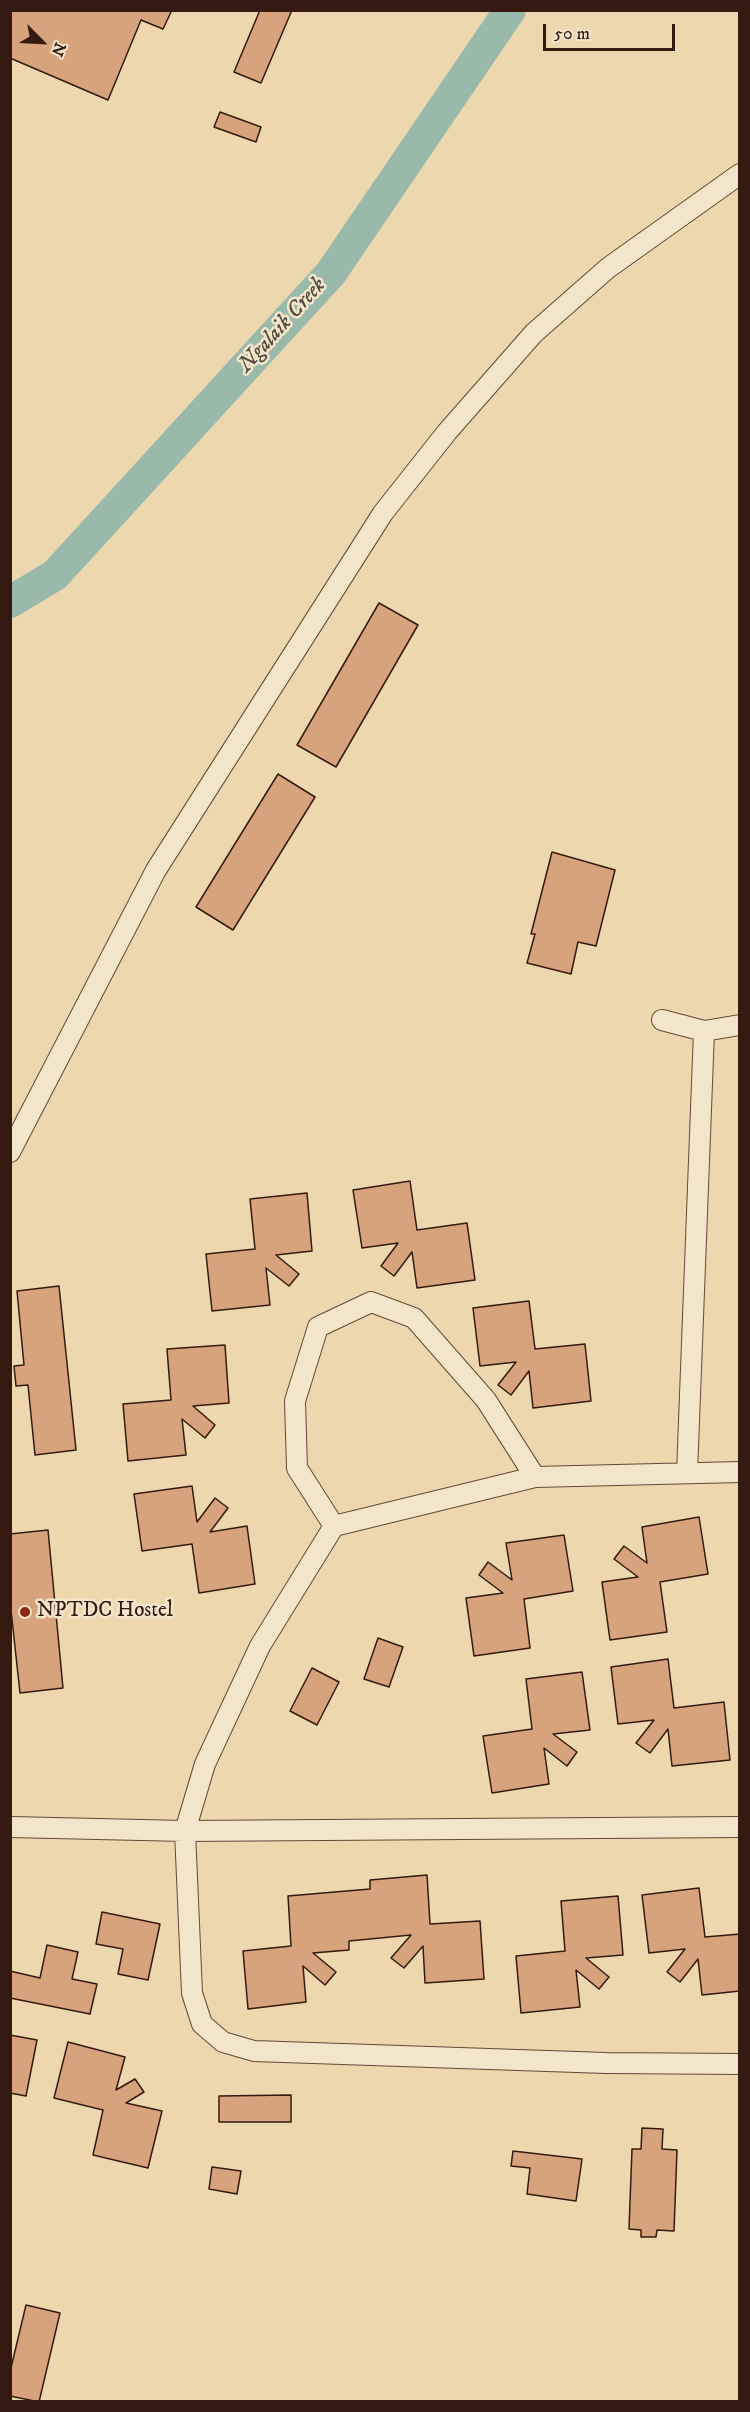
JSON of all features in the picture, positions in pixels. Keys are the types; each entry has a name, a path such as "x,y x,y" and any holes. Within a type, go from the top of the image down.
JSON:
{"street":[{"path":"10,1152 156,870 383,513 447,432 534,333 608,268 740,174"},
{"path":"662,1020 704,1031 740,1025"},
{"path":"687,1473 704,1031"},
{"path":"334,1526 297,1468 295,1401 318,1327 372,1302 414,1318 486,1400 535,1477"},
{"path":"740,1472 535,1477 334,1526 260,1646 205,1764 185,1831 192,1993 202,2024 224,2042 254,2051 606,2063 740,2064"},
{"path":"10,1827 185,1831 740,1827"}],"building":[{"path":"10,10 172,10 163,29 141,20 108,100 10,58"},
{"path":"260,10 292,10 261,83 234,72"},
{"path":"220,112 261,127 256,142 214,127"},
{"path":"379,603 418,625 336,767 297,745"},
{"path":"278,774 315,797 233,930 196,907"},
{"path":"552,852 615,870 596,946 578,942 571,974 527,963 535,934 531,934"},
{"path":"410,1181 417,1230 467,1223 475,1280 417,1288 412,1252 394,1276 381,1266 398,1243 362,1248 353,1190"},
{"path":"307,1193 312,1251 276,1255 299,1274 289,1286 266,1268 270,1305 212,1311 206,1254 255,1249 250,1199"},
{"path":"59,1286 76,1450 35,1455 28,1385 16,1386 14,1366 24,1365 17,1291"},
{"path":"529,1301 535,1349 585,1344 591,1401 533,1408 529,1371 511,1395 498,1385 516,1362 480,1366 473,1308"},
{"path":"225,1345 229,1403 193,1406 215,1425 205,1438 182,1419 186,1455 128,1461 123,1404 171,1400 167,1349"},
{"path":"192,1486 197,1522 215,1498 228,1508 210,1532 247,1526 255,1584 199,1593 192,1544 142,1551 134,1494"},
{"path":"699,1517 708,1574 660,1582 667,1632 610,1640 602,1582 638,1577 614,1559 624,1546 647,1563 642,1527"},
{"path":"48,1530 63,1688 20,1693 10,1601 10,1534"},
{"path":"564,1535 573,1591 524,1599 530,1648 474,1656 466,1598 503,1593 479,1575 488,1562 512,1580 506,1543"},
{"path":"378,1638 403,1647 389,1687 364,1679"},
{"path":"668,1659 674,1708 724,1702 730,1760 672,1766 668,1729 650,1753 636,1743 654,1720 618,1724 611,1667"},
{"path":"312,1668 339,1682 317,1725 290,1711"},
{"path":"582,1672 590,1730 553,1734 577,1752 567,1766 544,1748 549,1784 492,1793 483,1736 532,1729 526,1679"},
{"path":"427,1875 430,1924 480,1921 484,1979 425,1983 423,1946 404,1968 391,1958 411,1935 349,1941 349,1950 313,1953 336,1972 325,1985 303,1966 306,2002 248,2009 243,1951 291,1946 288,1896 370,1889 370,1880"},
{"path":"699,1888 705,1937 740,1934 740,1991 702,1995 698,1959 680,1982 667,1972 685,1949 649,1953 642,1895"},
{"path":"618,1896 623,1955 586,1958 609,1977 599,1989 576,1970 580,2007 521,2013 516,1956 565,1951 561,1901"},
{"path":"102,1912 160,1924 148,1980 118,1974 123,1949 96,1944"},
{"path":"47,1945 78,1952 72,1979 97,1984 90,2014 10,1998 10,1971 40,1978"},
{"path":"10,2035 37,2040 26,2096 10,2093"},
{"path":"68,2042 125,2057 116,2090 135,2079 144,2092 126,2103 162,2111 148,2168 93,2155 103,2110 54,2098"},
{"path":"291,2095 291,2122 219,2122 219,2096"},
{"path":"642,2128 663,2129 662,2149 677,2150 674,2231 657,2230 656,2237 641,2237 641,2230 629,2229 632,2149 641,2149"},
{"path":"513,2151 582,2159 576,2201 527,2194 530,2168 511,2166"},
{"path":"212,2167 241,2171 237,2194 209,2189"},
{"path":"26,2305 60,2313 39,2402 10,2396 10,2372"}],"waterway":[{"name":"Ngalaik Creek","path":"10,602 55,575 331,273 510,10"}],"place":[{"name":"NPTDC Hostel","path":"25,1612"}]}
